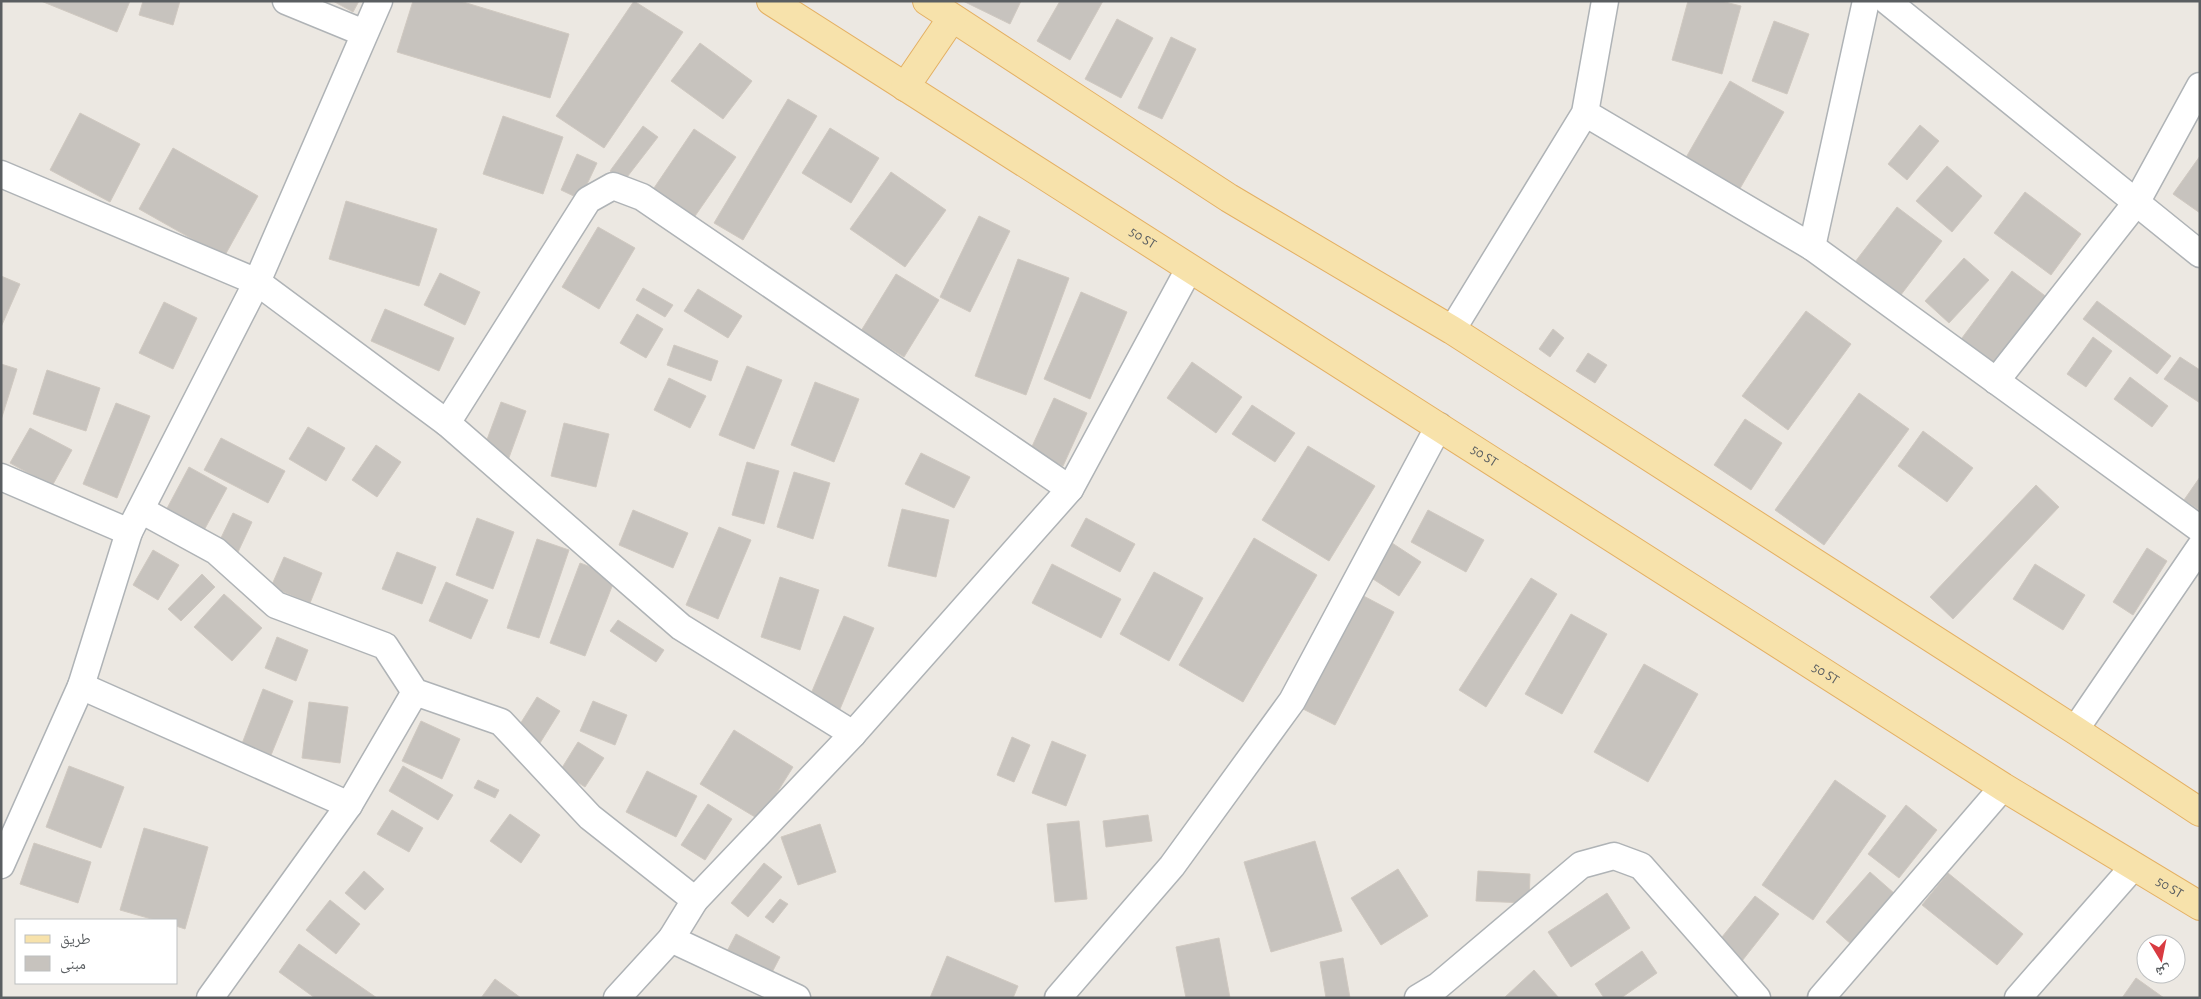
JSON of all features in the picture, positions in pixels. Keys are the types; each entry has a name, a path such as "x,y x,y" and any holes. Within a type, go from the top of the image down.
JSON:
{"main road":[{"name":"50 ST","path":"771,1 2003,787 2200,906"},
{"path":"927,1 1228,198 1452,330 2200,812"},
{"path":"905,87 952,18"}],"street":[{"path":"286,1 364,33"},
{"path":"1,865 8,827 81,686 135,521 257,282 379,1"},
{"path":"1452,330 1585,113 1606,1"},
{"path":"1812,247 1866,1"},
{"path":"1887,1 2200,254"},
{"path":"1996,381 2136,203 2200,86"},
{"path":"1585,113 1812,247 2200,529"},
{"path":"1,174 257,282 447,424 681,627 853,734"},
{"path":"447,424 588,200 613,186 642,197 1070,489"},
{"path":"617,998 671,939 696,900 853,734 1070,489 1189,269"},
{"path":"1058,998 1172,866 1292,701 1439,426"},
{"path":"1,477 135,521 216,551 276,605 385,646 415,692 501,722 590,817 696,900"},
{"path":"2075,730 2200,547"},
{"path":"81,686 349,805"},
{"path":"210,998 349,805 415,692"},
{"path":"1821,998 2003,787"},
{"path":"1434,994 1581,865 1614,856 1641,866 1757,998"},
{"path":"2018,998 2134,866"},
{"path":"671,939 797,998"}],"building":[{"path":"41,1 130,1 117,32"},
{"path":"143,1 180,1 173,25 139,15"},
{"path":"333,1 359,1 353,12"},
{"path":"413,1 460,1 569,34 550,98 397,52"},
{"path":"634,1 683,32 604,148 556,116"},
{"path":"963,1 1021,1 1010,24"},
{"path":"1060,1 1103,1 1070,60 1037,41"},
{"path":"1688,1 1721,1 1741,6 1722,74 1672,60"},
{"path":"1117,19 1153,38 1121,98 1085,79"},
{"path":"1774,21 1809,34 1787,94 1752,81"},
{"path":"1171,37 1196,49 1162,119 1138,108"},
{"path":"700,43 752,81 723,119 671,81"},
{"path":"1730,81 1784,112 1738,192 1684,161"},
{"path":"788,99 817,116 743,240 714,223"},
{"path":"80,113 140,144 110,202 50,170"},
{"path":"503,116 563,137 543,194 483,174"},
{"path":"1920,125 1939,141 1907,180 1888,164"},
{"path":"643,126 658,137 624,181 610,171"},
{"path":"830,128 879,158 851,203 802,173"},
{"path":"694,129 736,157 693,219 652,191"},
{"path":"173,148 258,196 224,257 139,209"},
{"path":"577,154 597,163 580,199 561,190"},
{"path":"2200,156 2200,213 2173,194"},
{"path":"1947,166 1982,196 1952,232 1916,201"},
{"path":"891,172 946,210 905,267 850,229"},
{"path":"2025,192 2081,234 2051,275 1994,233"},
{"path":"346,201 437,229 419,286 329,259"},
{"path":"1897,207 1942,241 1897,300 1852,266"},
{"path":"979,216 1010,231 970,312 940,297"},
{"path":"598,227 635,248 599,309 562,287"},
{"path":"1964,258 1989,280 1949,323 1925,301"},
{"path":"1018,259 1069,278 1026,395 975,376"},
{"path":"2012,271 2052,301 1998,371 1959,342"},
{"path":"440,273 480,292 465,325 424,305"},
{"path":"896,274 939,300 904,357 861,331"},
{"path":"1,276 20,284 1,327"},
{"path":"643,288 673,305 665,317 636,300"},
{"path":"698,289 742,316 728,338 684,311"},
{"path":"1081,292 1127,312 1090,399 1044,379"},
{"path":"2097,301 2171,356 2157,374 2083,319"},
{"path":"164,302 197,318 173,369 139,353"},
{"path":"385,309 454,338 439,371 371,341"},
{"path":"1806,311 1851,344 1788,430 1742,396"},
{"path":"637,314 663,329 646,358 620,343"},
{"path":"1553,329 1564,338 1550,357 1539,349"},
{"path":"2093,337 2112,351 2086,387 2067,374"},
{"path":"674,345 718,361 711,381 667,365"},
{"path":"1588,353 1607,365 1595,383 1576,371"},
{"path":"2180,357 2200,370 2200,403 2164,379"},
{"path":"1192,362 1242,397 1216,433 1167,398"},
{"path":"1,364 17,369 1,420"},
{"path":"747,366 782,380 754,449 719,435"},
{"path":"47,370 100,388 86,431 33,414"},
{"path":"2130,377 2168,406 2152,427 2114,399"},
{"path":"669,378 706,396 690,428 654,410"},
{"path":"815,382 859,399 834,462 791,445"},
{"path":"1859,393 1909,429 1824,545 1775,510"},
{"path":"1054,398 1087,413 1063,466 1030,451"},
{"path":"501,402 526,411 507,463 482,453"},
{"path":"116,403 150,416 117,498 83,484"},
{"path":"1252,405 1295,433 1275,462 1232,434"},
{"path":"1745,419 1782,443 1751,490 1714,465"},
{"path":"564,423 609,434 596,487 551,476"},
{"path":"308,427 345,448 326,481 289,459"},
{"path":"30,428 72,450 52,486 10,463"},
{"path":"1923,431 1973,468 1947,502 1898,466"},
{"path":"221,438 285,471 268,503 204,470"},
{"path":"376,445 401,462 377,497 352,480"},
{"path":"1308,446 1375,486 1329,561 1262,520"},
{"path":"921,453 970,477 954,508 905,484"},
{"path":"747,462 779,471 764,524 732,515"},
{"path":"189,467 227,488 202,534 164,514"},
{"path":"794,472 830,483 813,539 777,527"},
{"path":"2200,477 2200,509 2199,510 2184,500"},
{"path":"2036,485 2059,507 1953,619 1930,597"},
{"path":"902,509 949,520 936,577 888,566"},
{"path":"633,510 688,533 673,568 619,545"},
{"path":"1428,510 1484,540 1466,572 1411,542"},
{"path":"233,513 252,522 238,552 219,542"},
{"path":"477,518 514,532 493,589 456,575"},
{"path":"1086,518 1135,544 1120,572 1071,546"},
{"path":"719,527 751,540 718,619 686,605"},
{"path":"1254,538 1317,575 1243,702 1179,665"},
{"path":"537,539 569,550 539,638 507,628"},
{"path":"1392,543 1421,562 1399,596 1370,577"},
{"path":"2147,548 2167,561 2133,615 2113,602"},
{"path":"153,550 179,565 158,600 133,585"},
{"path":"397,552 436,567 422,604 382,589"},
{"path":"284,557 322,573 310,603 271,587"},
{"path":"580,563 616,576 585,656 550,643"},
{"path":"1052,564 1121,599 1101,638 1032,603"},
{"path":"2035,564 2085,595 2063,630 2013,599"},
{"path":"1154,572 1203,598 1169,661 1120,634"},
{"path":"202,574 215,587 181,621 168,609"},
{"path":"780,577 819,590 800,650 761,637"},
{"path":"1531,578 1557,594 1486,707 1459,690"},
{"path":"446,582 488,600 471,639 429,621"},
{"path":"1354,591 1394,612 1335,725 1295,705"},
{"path":"224,594 262,628 232,661 194,627"},
{"path":"1571,614 1607,634 1562,714 1525,694"},
{"path":"844,616 874,628 840,709 810,696"},
{"path":"618,620 664,650 656,662 610,631"},
{"path":"277,637 308,650 296,681 265,668"},
{"path":"1644,664 1698,694 1648,782 1594,752"},
{"path":"263,689 293,701 267,765 238,754"},
{"path":"537,697 560,711 540,743 517,729"},
{"path":"593,701 627,715 615,745 580,731"},
{"path":"309,702 348,707 340,763 302,758"},
{"path":"421,721 460,739 442,779 402,761"},
{"path":"734,730 793,767 760,820 700,784"},
{"path":"1012,737 1030,745 1014,782 997,775"},
{"path":"1052,741 1086,755 1066,806 1032,793"},
{"path":"578,742 604,758 585,787 560,771"},
{"path":"69,766 124,787 101,848 46,827"},
{"path":"403,766 453,795 438,820 389,791"},
{"path":"647,771 697,796 676,837 626,812"},
{"path":"478,780 499,790 495,798 474,788"},
{"path":"1835,780 1886,816 1813,920 1762,885"},
{"path":"708,804 732,819 705,860 681,845"},
{"path":"1906,805 1937,830 1899,878 1868,854"},
{"path":"392,810 423,828 409,852 377,834"},
{"path":"510,814 540,835 521,863 490,841"},
{"path":"1148,815 1152,841 1106,847 1103,821"},
{"path":"1079,821 1087,899 1055,902 1047,824"},
{"path":"820,824 836,872 798,885 781,837"},
{"path":"144,828 208,847 185,929 178,927 178,919 152,919 120,910"},
{"path":"1315,841 1342,931 1271,952 1244,862"},
{"path":"34,843 91,862 78,903 20,884"},
{"path":"764,863 782,877 748,917 731,903"},
{"path":"1398,869 1428,916 1381,945 1351,898"},
{"path":"364,871 384,889 365,910 345,893"},
{"path":"1478,871 1530,874 1529,903 1476,901"},
{"path":"1870,872 1895,894 1851,944 1826,922"},
{"path":"1948,873 2023,934 1997,965 1922,905"},
{"path":"1607,893 1630,928 1571,967 1548,932"},
{"path":"1755,896 1779,914 1742,961 1718,942"},
{"path":"780,899 788,904 773,923 765,917"},
{"path":"330,900 360,924 336,954 306,930"},
{"path":"736,934 780,957 766,984 722,961"},
{"path":"1219,938 1230,998 1186,998 1176,947"},
{"path":"299,944 377,998 315,998 279,972"},
{"path":"1642,951 1657,973 1621,998 1604,998 1595,984"},
{"path":"947,956 1018,986 1013,998 930,998"},
{"path":"1343,958 1350,998 1326,998 1320,962"},
{"path":"1534,970 1559,998 1504,998"},
{"path":"2136,978 2136,984 2144,984 2164,998 2122,998"},
{"path":"495,979 521,998 481,998"}]}
